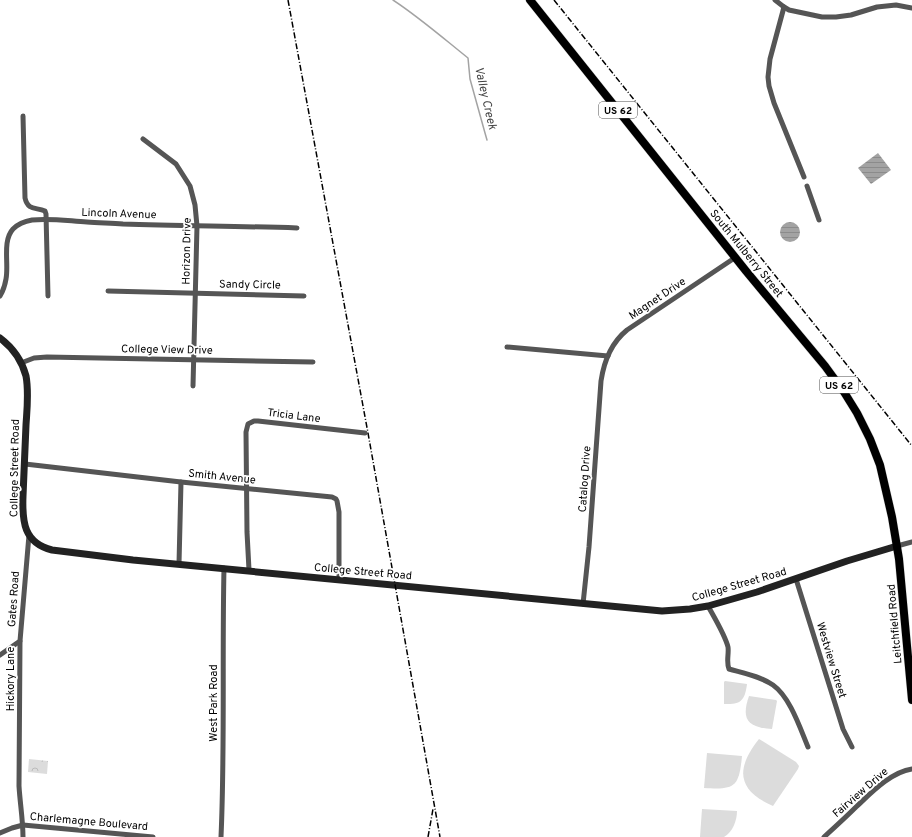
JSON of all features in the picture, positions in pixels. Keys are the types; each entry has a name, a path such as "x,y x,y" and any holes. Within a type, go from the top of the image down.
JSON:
{"main road":[{"name":"South Mulberry Street","path":"530,0 825,366 844,392 857,413 870,439 880,465 897,546"},
{"name":"Leitchfield Road","path":"897,546 909,643 912,700"}],"street":[{"path":"775,0 789,10 822,17 850,15 877,6 896,5 912,8"},
{"path":"784,7 770,59 768,77 769,86 774,103 804,177"},
{"path":"23,116 25,198 26,203 31,208 45,211 48,296"},
{"name":"Horizon Drive","path":"143,138 176,164 190,186 196,205 196,293 193,386"},
{"path":"807,186 819,220"},
{"name":"Lincoln Avenue","path":"0,296 6,279 8,242 10,233 16,226 32,220 182,226 296,228"},
{"name":"Magnet Drive","path":"608,356 614,344 627,330 736,257"},
{"name":"Sandy Circle","path":"108,290 304,296"},
{"name":"College Street Road","path":"0,338 11,348 21,362 26,376 27,398 22,510 26,529 28,534 37,544 52,550 133,560 662,611 708,606 758,592 847,561 897,546"},
{"path":"507,347 608,356"},
{"name":"Catalog Drive","path":"583,604 591,524 601,380 608,356"},
{"name":"College View Drive","path":"21,362 43,357 313,362"},
{"name":"Tricia Lane","path":"249,570 246,432 248,424 258,421 365,434"},
{"name":"Smith Avenue","path":"25,464 332,497 336,499 339,504 339,580"},
{"path":"179,564 182,482"},
{"name":"Gates Road","path":"0,655 20,641 28,534"},
{"path":"897,546 912,542"},
{"name":"West Park Road","path":"221,837 224,568"},
{"name":"Westview Street","path":"796,579 843,729 852,746"},
{"path":"708,606 728,647 727,664 729,669 763,680 779,690 789,705 808,747"},
{"name":"Hickory Lane","path":"20,641 19,786 23,837"},
{"name":"Fairview Drive","path":"824,837 885,782 901,772 912,769"},
{"name":"Charlemagne Boulevard","path":"0,833 23,825 98,834 153,837"}],"green space":[{"path":"725,681 747,684 745,694 741,700 734,704 724,704"},
{"path":"749,696 777,701 772,729 757,726 748,720 746,711"},
{"path":"759,739 796,762 799,766 773,806 761,800 752,793 746,785 744,777 746,759"},
{"path":"707,753 742,756 739,774 734,784 723,788 704,788"},
{"path":"29,759 48,761 47,774 28,772"},
{"path":"702,809 737,811 735,822 730,832 724,837 700,837"}],"shaded area":[{"path":"878,153 891,170 871,184 858,168"},
{"path":"790,222 797,225 800,232 797,239 790,242 783,239 780,232 783,225"}],"waterway":[{"name":"Valley Creek","path":"393,0 468,58 470,79 487,140"}],"railway":[{"path":"288,0 368,433 440,837"},
{"path":"554,0 912,446"},
{"path":"428,837 433,809"}]}
